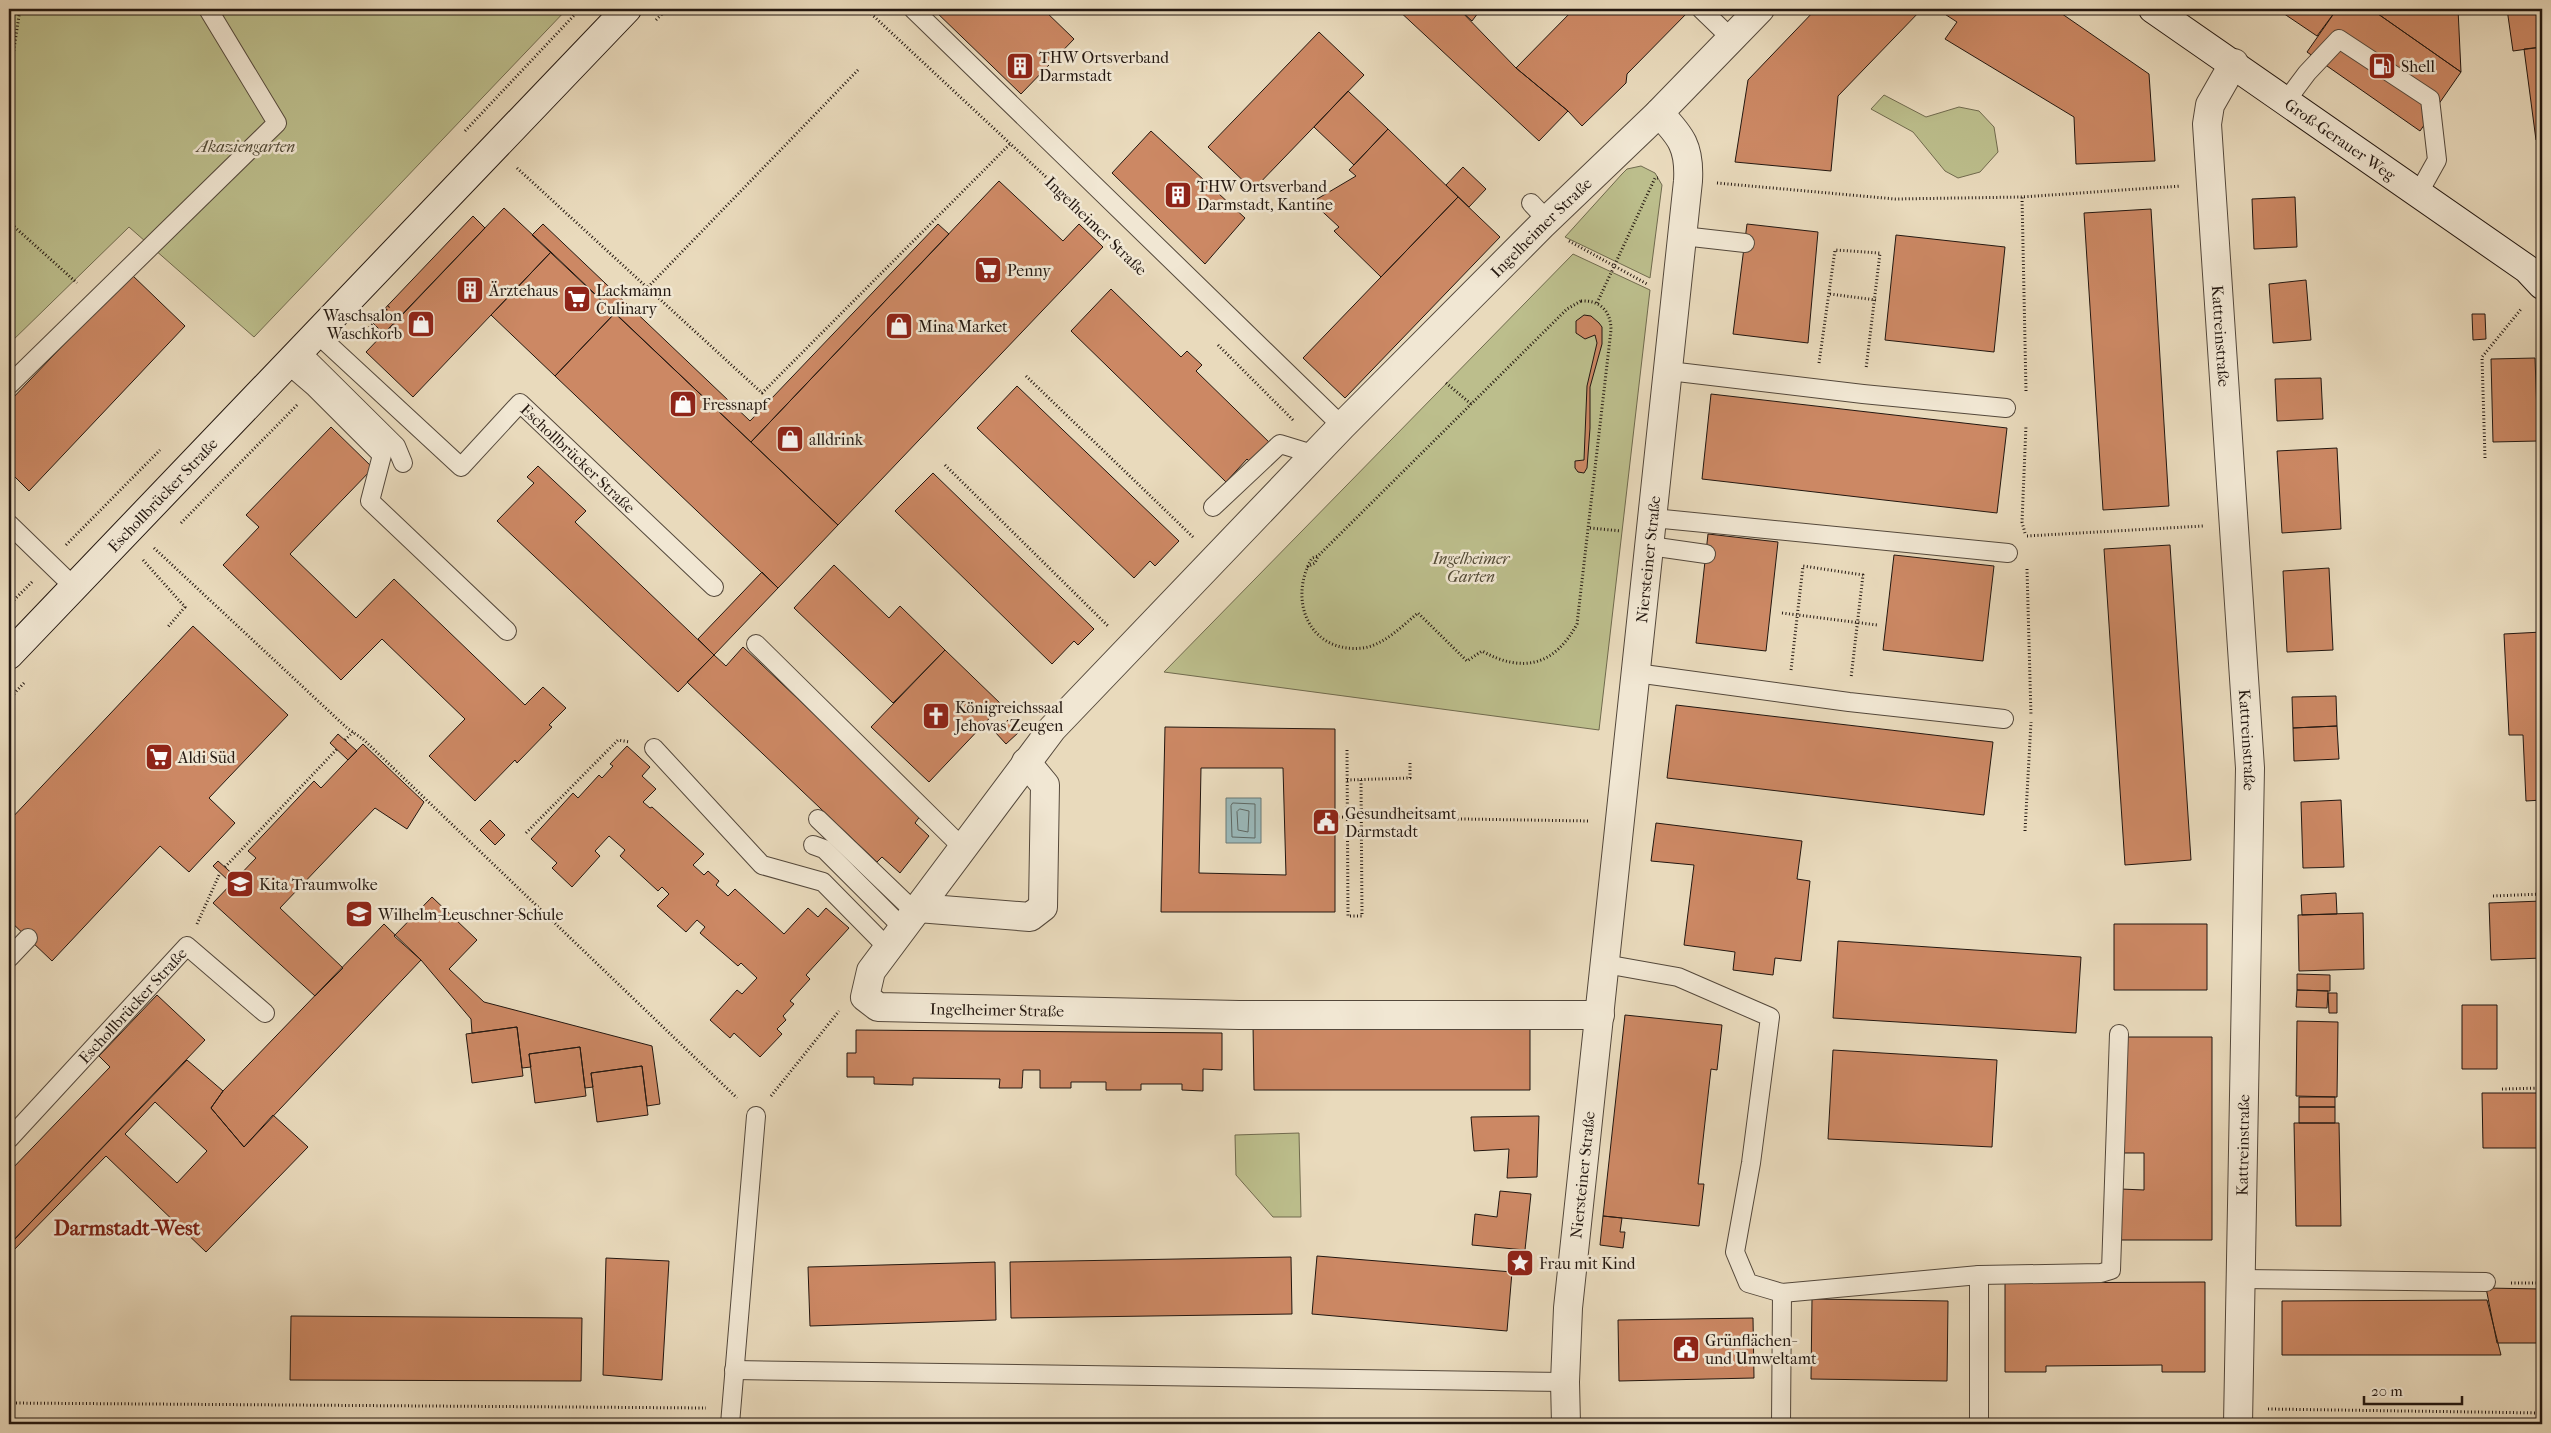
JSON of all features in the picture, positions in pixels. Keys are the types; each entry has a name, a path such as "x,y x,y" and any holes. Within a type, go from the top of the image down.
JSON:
{"street":[{"name":"Eschollbrücker Straße","path":"9,655 627,9"},
{"name":"Ingelheimer Straße","path":"1600,1015 1239,1015 878,1007 864,997 871,971 1052,729 1319,452 1540,216 1659,113 1760,9"},
{"name":"Groß-Gerauer Weg","path":"2153,9 2234,63 2418,194 2537,275"},
{"name":"Kattreinstraße","path":"2234,63 2210,105 2207,124 2250,768 2239,1416"},
{"name":"Niersteiner Straße","path":"1566,1424 1565,1382 1568,1308 1688,181 1688,161 1685,146 1676,131 1659,113"},
{"path":"906,924 1030,917 1043,907 1046,785 1026,762"}],"lane":[{"path":"9,385 277,123 208,9"},
{"path":"913,9 1342,426"},
{"path":"1702,9 1732,38"},
{"path":"2286,101 2307,72 2339,39 2430,99 2438,160 2418,194"},
{"path":"1683,236 1745,244"},
{"path":"300,349 396,446 403,463"},
{"path":"300,349 314,387 382,455 370,501 507,632"},
{"name":"Eschollbrücker Straße","path":"300,349 461,468 520,403 714,587"},
{"path":"1669,370 1863,394 2006,408"},
{"path":"1213,507 1280,444 1319,452"},
{"path":"1653,518 2008,553"},
{"path":"9,524 73,586"},
{"path":"1650,546 1706,554"},
{"path":"756,644 963,848"},
{"path":"1636,673 1849,702 2004,720"},
{"path":"654,748 762,865 823,882 906,924"},
{"path":"818,819 906,924"},
{"path":"813,845 824,849 906,924"},
{"path":"9,958 28,938"},
{"name":"Eschollbrücker Straße","path":"9,1139 186,947 265,1013"},
{"path":"1606,964 1678,977 1770,1017 1751,1163 1735,1252 1748,1283 1782,1293 1979,1275 2101,1273 2111,1270 2119,1034"},
{"path":"730,1424 756,1116"},
{"path":"1979,1275 1979,1424"},
{"path":"2240,1279 2486,1282"},
{"path":"1781,1424 1782,1293"},
{"path":"734,1370 1565,1382"}],"path":[{"path":"9,82 20,9"},
{"name":"Ingelheimer Straße","path":"866,9 1051,182"},
{"path":"648,288 858,70"},
{"path":"515,166 762,393 1010,144"},
{"path":"1597,303 1615,268 1655,178 1895,199 2022,197 2212,184"},
{"path":"2022,197 2026,400"},
{"path":"1540,216 1615,268 1676,299"},
{"path":"9,222 96,300"},
{"path":"1815,388 1835,250 1880,253 1876,300 1863,394"},
{"path":"1830,294 1876,300"},
{"path":"1589,301 1597,303 1608,314 1611,330 1578,624 1568,641 1554,654 1537,662 1518,664 1499,660 1482,651 1467,661 1418,613 1381,642 1365,648 1347,648 1331,642 1316,632 1306,618 1301,601 1301,584 1312,558 1318,556 1574,304 1589,301"},
{"path":"2485,458 2482,357 2523,307"},
{"path":"1217,344 1319,452"},
{"path":"1026,376 1216,559"},
{"path":"1446,383 1471,404"},
{"path":"2026,420 2022,522 2026,536 2026,546"},
{"path":"9,605 167,442"},
{"path":"945,465 1130,648"},
{"path":"2008,553 2026,536 2234,524"},
{"path":"154,548 370,746 756,1116"},
{"path":"143,560 185,607 167,628"},
{"path":"2025,831 2031,721 2027,565"},
{"path":"1789,693 1803,566 1863,574 1849,702"},
{"path":"1782,613 1877,625"},
{"path":"345,740 353,732"},
{"path":"526,833 618,740 654,748"},
{"path":"225,867 337,749"},
{"path":"1347,750 1348,916 1362,916 1361,780"},
{"path":"1347,780 1410,778 1410,762"},
{"path":"1335,818 1621,820"},
{"path":"186,947 220,873"},
{"path":"2493,896 2542,894"},
{"path":"2502,1089 2542,1088"},
{"path":"2486,1282 2542,1283"},
{"path":"9,1403 709,1408"},
{"path":"2239,1416 2542,1413"}],"green space":[{"name":"Akaziengarten","path":"9,9 567,9 254,337 129,227 9,344"},
{"path":"1884,95 1926,117 1959,107 1979,111 1994,127 1998,152 1980,172 1958,178 1945,171 1913,132 1871,109"},
{"path":"1641,166 1655,173 1662,185 1650,278 1565,237 1627,169"},
{"name":"Ingelheimer Garten","path":"1573,254 1650,290 1599,730 1164,672"},
{"path":"1299,1133 1301,1217 1273,1217 1236,1175 1235,1135"}],"water":[{"path":"1226,798 1261,798 1261,843 1226,843"}],"building":[{"name":"THW Ortsverband Darmstadt","path":"933,9 1043,9 1074,39 1021,94"},
{"path":"1397,9 1459,9 1516,68 1568,111 1539,141"},
{"path":"1459,9 1481,9 1472,21"},
{"path":"1574,9 1691,9 1627,74 1626,83 1582,126 1568,111 1516,68"},
{"path":"1816,9 1922,9 1838,96 1831,171 1735,162 1748,80"},
{"path":"1937,9 2055,9 2149,74 2155,161 2076,164 2074,117 1945,39 1957,22"},
{"path":"2277,9 2337,9 2317,36"},
{"path":"2337,9 2371,9 2461,72 2420,131 2307,52"},
{"path":"2371,9 2458,9 2461,72"},
{"path":"2507,9 2542,9 2542,47 2513,51"},
{"path":"1319,32 1364,75 1253,190 1208,147"},
{"path":"2542,47 2542,139 2536,140 2524,49"},
{"path":"1348,91 1388,129 1354,165 1314,127"},
{"path":"1388,129 1458,197 1381,277 1334,231 1339,227 1312,202 1356,176 1349,170"},
{"name":"THW Ortsverband Darmstadt, Kantine","path":"1151,131 1245,218 1205,264 1112,173"},
{"path":"1463,167 1486,189 1469,207 1446,185"},
{"path":"999,181 1063,241 1079,224 1103,247 838,525 751,442"},
{"path":"1458,197 1500,237 1345,398 1303,358"},
{"path":"2295,197 2297,247 2254,249 2252,199"},
{"name":"Ärztehaus","path":"504,208 551,252 413,397 366,352"},
{"path":"2151,209 2169,506 2103,510 2084,213"},
{"path":"473,216 485,228 384,334 372,322"},
{"path":"543,224 750,421 938,224 949,234 751,442 532,235"},
{"path":"1747,224 1818,232 1808,343 1733,334"},
{"path":"1896,235 2005,247 1994,352 1885,340"},
{"path":"551,252 615,313 555,376 491,315"},
{"path":"131,274 185,326 29,491 9,471 9,402"},
{"path":"2306,280 2311,340 2273,343 2269,284"},
{"path":"1111,289 1181,357 1187,351 1202,365 1196,371 1272,445 1253,465 1247,459 1226,482 1071,331"},
{"path":"615,313 838,525 778,588 555,376"},
{"path":"2472,314 2485,314 2486,339 2473,340"},
{"path":"1584,315 1591,316 1602,327 1602,344 1590,387 1590,428 1587,468 1584,473 1578,472 1575,468 1575,461 1584,460 1587,386 1597,343 1595,335 1585,339 1576,333 1576,321"},
{"path":"2535,358 2538,441 2493,442 2491,359"},
{"path":"2321,378 2323,419 2277,421 2275,379"},
{"path":"1017,386 1179,541 1155,566 1150,561 1134,578 977,428"},
{"path":"1711,394 2007,428 1997,513 1702,479"},
{"path":"331,427 373,468 290,554 356,618 394,579 525,705 543,687 566,708 549,725 552,727 517,763 515,760 475,801 429,756 465,719 382,639 341,680 223,565 259,527 246,515"},
{"path":"2337,448 2341,529 2282,533 2277,451"},
{"path":"538,466 586,511 575,522 714,655 678,692 497,521 534,483 527,477"},
{"path":"933,473 1094,629 1078,645 1074,641 1052,664 895,511"},
{"path":"1708,534 1778,542 1766,651 1696,643"},
{"path":"2170,545 2191,860 2125,865 2104,549"},
{"path":"1894,555 1994,566 1983,661 1883,650"},
{"path":"834,565 889,618 900,606 945,650 893,703 794,608"},
{"path":"2329,568 2333,650 2287,652 2283,571"},
{"path":"762,572 778,588 714,655 698,639"},
{"name":"Aldi Süd","path":"193,626 288,715 209,798 235,823 189,872 160,846 52,961 9,920 9,821"},
{"path":"2542,632 2542,800 2526,801 2523,735 2509,735 2504,634"},
{"path":"743,647 921,815 915,823 929,836 900,873 882,857 877,862 687,682 714,655 726,666"},
{"name":"Königreichssaal Jehovas Zeugen","path":"945,650 1002,705 929,782 871,727"},
{"path":"2336,696 2337,726 2293,728 2292,697"},
{"path":"1676,705 1993,742 1984,815 1667,778"},
{"path":"1008,720 1019,732 1006,744 995,732"},
{"path":"2337,726 2339,759 2294,761 2293,728"},
{"path":"1165,727 1335,729 1335,912 1161,912","holes":["1201,768 1283,768 1286,875 1199,873"]},
{"path":"338,734 357,751 348,760 330,743"},
{"path":"363,744 424,802 407,829 375,808 280,908 343,968 315,996 213,903 256,858 248,851 314,781 321,788"},
{"path":"627,746 650,767 642,776 656,789 643,802 650,808 652,807 704,854 693,865 704,875 708,871 719,881 716,885 728,896 735,889 784,934 808,908 818,917 826,908 849,928 806,975 810,979 790,1001 794,1004 783,1016 786,1020 777,1029 782,1034 760,1057 734,1033 730,1038 710,1020 737,990 742,994 757,978 741,963 738,966 700,933 705,927 697,920 686,932 657,906 669,894 662,887 658,891 620,856 625,850 609,836 595,851 600,856 572,887 552,868 557,863 531,839 573,793 578,798 599,775 602,778 613,766 610,764"},
{"path":"2341,800 2344,867 2303,868 2301,802"},
{"path":"490,820 505,835 495,845 480,830"},
{"path":"1656,823 1802,841 1797,879 1810,881 1801,961 1775,958 1773,975 1733,970 1735,952 1684,945 1694,865 1651,861"},
{"path":"218,861 236,877 231,883 213,866"},
{"path":"2336,893 2337,914 2302,915 2301,895"},
{"path":"432,897 477,940 449,969 484,1002 652,1046 660,1104 647,1106 642,1066 591,1073 593,1087 585,1088 580,1047 529,1054 531,1067 522,1068 517,1027 472,1033 471,1019 421,960 394,936"},
{"path":"2542,901 2542,958 2491,960 2489,903"},
{"path":"2363,913 2364,969 2299,971 2298,915"},
{"path":"384,924 421,960 244,1147 211,1108 223,1091"},
{"path":"2114,924 2207,924 2207,990 2114,990"},
{"path":"1838,941 2081,957 2076,1033 1833,1018"},
{"path":"2297,974 2330,975 2330,991 2297,990"},
{"path":"2297,990 2328,991 2327,1008 2296,1007"},
{"path":"2328,993 2337,993 2337,1013 2329,1013"},
{"path":"157,995 205,1040 9,1245 9,1172 110,1067 99,1056"},
{"path":"2462,1005 2497,1005 2497,1069 2462,1069"},
{"path":"1625,1015 1722,1025 1717,1070 1711,1069 1698,1184 1704,1184 1699,1226 1603,1216"},
{"path":"2297,1021 2338,1022 2337,1097 2296,1096"},
{"path":"1253,1025 1530,1025 1530,1090 1254,1090"},
{"path":"517,1027 523,1076 472,1083 466,1034"},
{"path":"856,1030 1222,1033 1222,1070 1203,1069 1203,1091 1182,1090 1182,1084 1141,1084 1141,1090 1106,1090 1106,1082 1071,1082 1071,1088 1040,1088 1040,1070 1023,1070 1022,1088 999,1088 1000,1079 913,1078 913,1085 874,1084 874,1077 847,1077 847,1053 856,1053"},
{"path":"2121,1037 2212,1037 2212,1240 2121,1240 2121,1189 2144,1190 2144,1153 2121,1153"},
{"path":"580,1047 586,1096 535,1103 529,1054"},
{"path":"1833,1050 1997,1060 1992,1147 1828,1139"},
{"path":"187,1060 223,1091 211,1108 244,1147 273,1115 308,1147 206,1252 106,1156 9,1255 9,1245","holes":["155,1102 207,1151 177,1183 125,1134"]},
{"path":"642,1066 648,1115 597,1122 591,1073"},
{"path":"2482,1093 2542,1093 2542,1148 2483,1148"},
{"path":"2299,1097 2335,1097 2335,1107 2299,1107"},
{"path":"2299,1107 2335,1107 2335,1123 2299,1123"},
{"path":"1539,1116 1537,1177 1507,1178 1509,1149 1474,1151 1471,1117"},
{"path":"2294,1123 2339,1123 2341,1226 2296,1226"},
{"path":"1500,1191 1531,1194 1525,1250 1472,1245 1475,1214 1497,1217"},
{"path":"1603,1216 1622,1218 1620,1232 1625,1232 1623,1248 1600,1245"},
{"path":"1317,1256 1512,1272 1507,1331 1312,1314"},
{"path":"1291,1257 1292,1314 1011,1318 1010,1262"},
{"path":"606,1258 669,1261 662,1380 603,1375"},
{"path":"995,1262 996,1320 810,1326 808,1267"},
{"path":"2205,1282 2205,1372 2162,1372 2162,1365 2046,1366 2046,1372 2005,1372 2005,1283"},
{"path":"2486,1288 2542,1289 2542,1343 2497,1343"},
{"path":"1812,1299 1948,1301 1947,1381 1811,1379"},
{"path":"2487,1300 2501,1355 2282,1355 2282,1301"},
{"path":"291,1316 582,1318 581,1381 290,1380"},
{"name":"Grünflächen- und Umweltamt","path":"1753,1318 1754,1378 1619,1381 1618,1320"}],"place":[{"name":"THW Ortsverband Darmstadt","path":"1020,66"},
{"name":"Shell","path":"2382,66"},
{"name":"THW Ortsverband Darmstadt, Kantine","path":"1178,195"},
{"name":"Penny","path":"988,270"},
{"name":"Ärztehaus","path":"470,290"},
{"name":"Lackmamn Culinary","path":"577,299"},
{"name":"Waschsalon Waschkorb","path":"421,324"},
{"name":"Mina Market","path":"899,326"},
{"name":"Fressnapf","path":"683,404"},
{"name":"alldrink","path":"790,439"},
{"name":"Königreichssaal Jehovas Zeugen","path":"936,716"},
{"name":"Aldi Süd","path":"159,757"},
{"name":"Gesundheitsamt Darmstadt","path":"1326,822"},
{"name":"Kita Traumwolke","path":"240,884"},
{"name":"Wilhelm-Leuschner-Schule","path":"359,914"},
{"name":"Frau mit Kind","path":"1520,1263"},
{"name":"Grünflächen- und Umweltamt","path":"1686,1349"}],"district":[{"name":"Darmstadt-West","path":"127,1228"}]}
